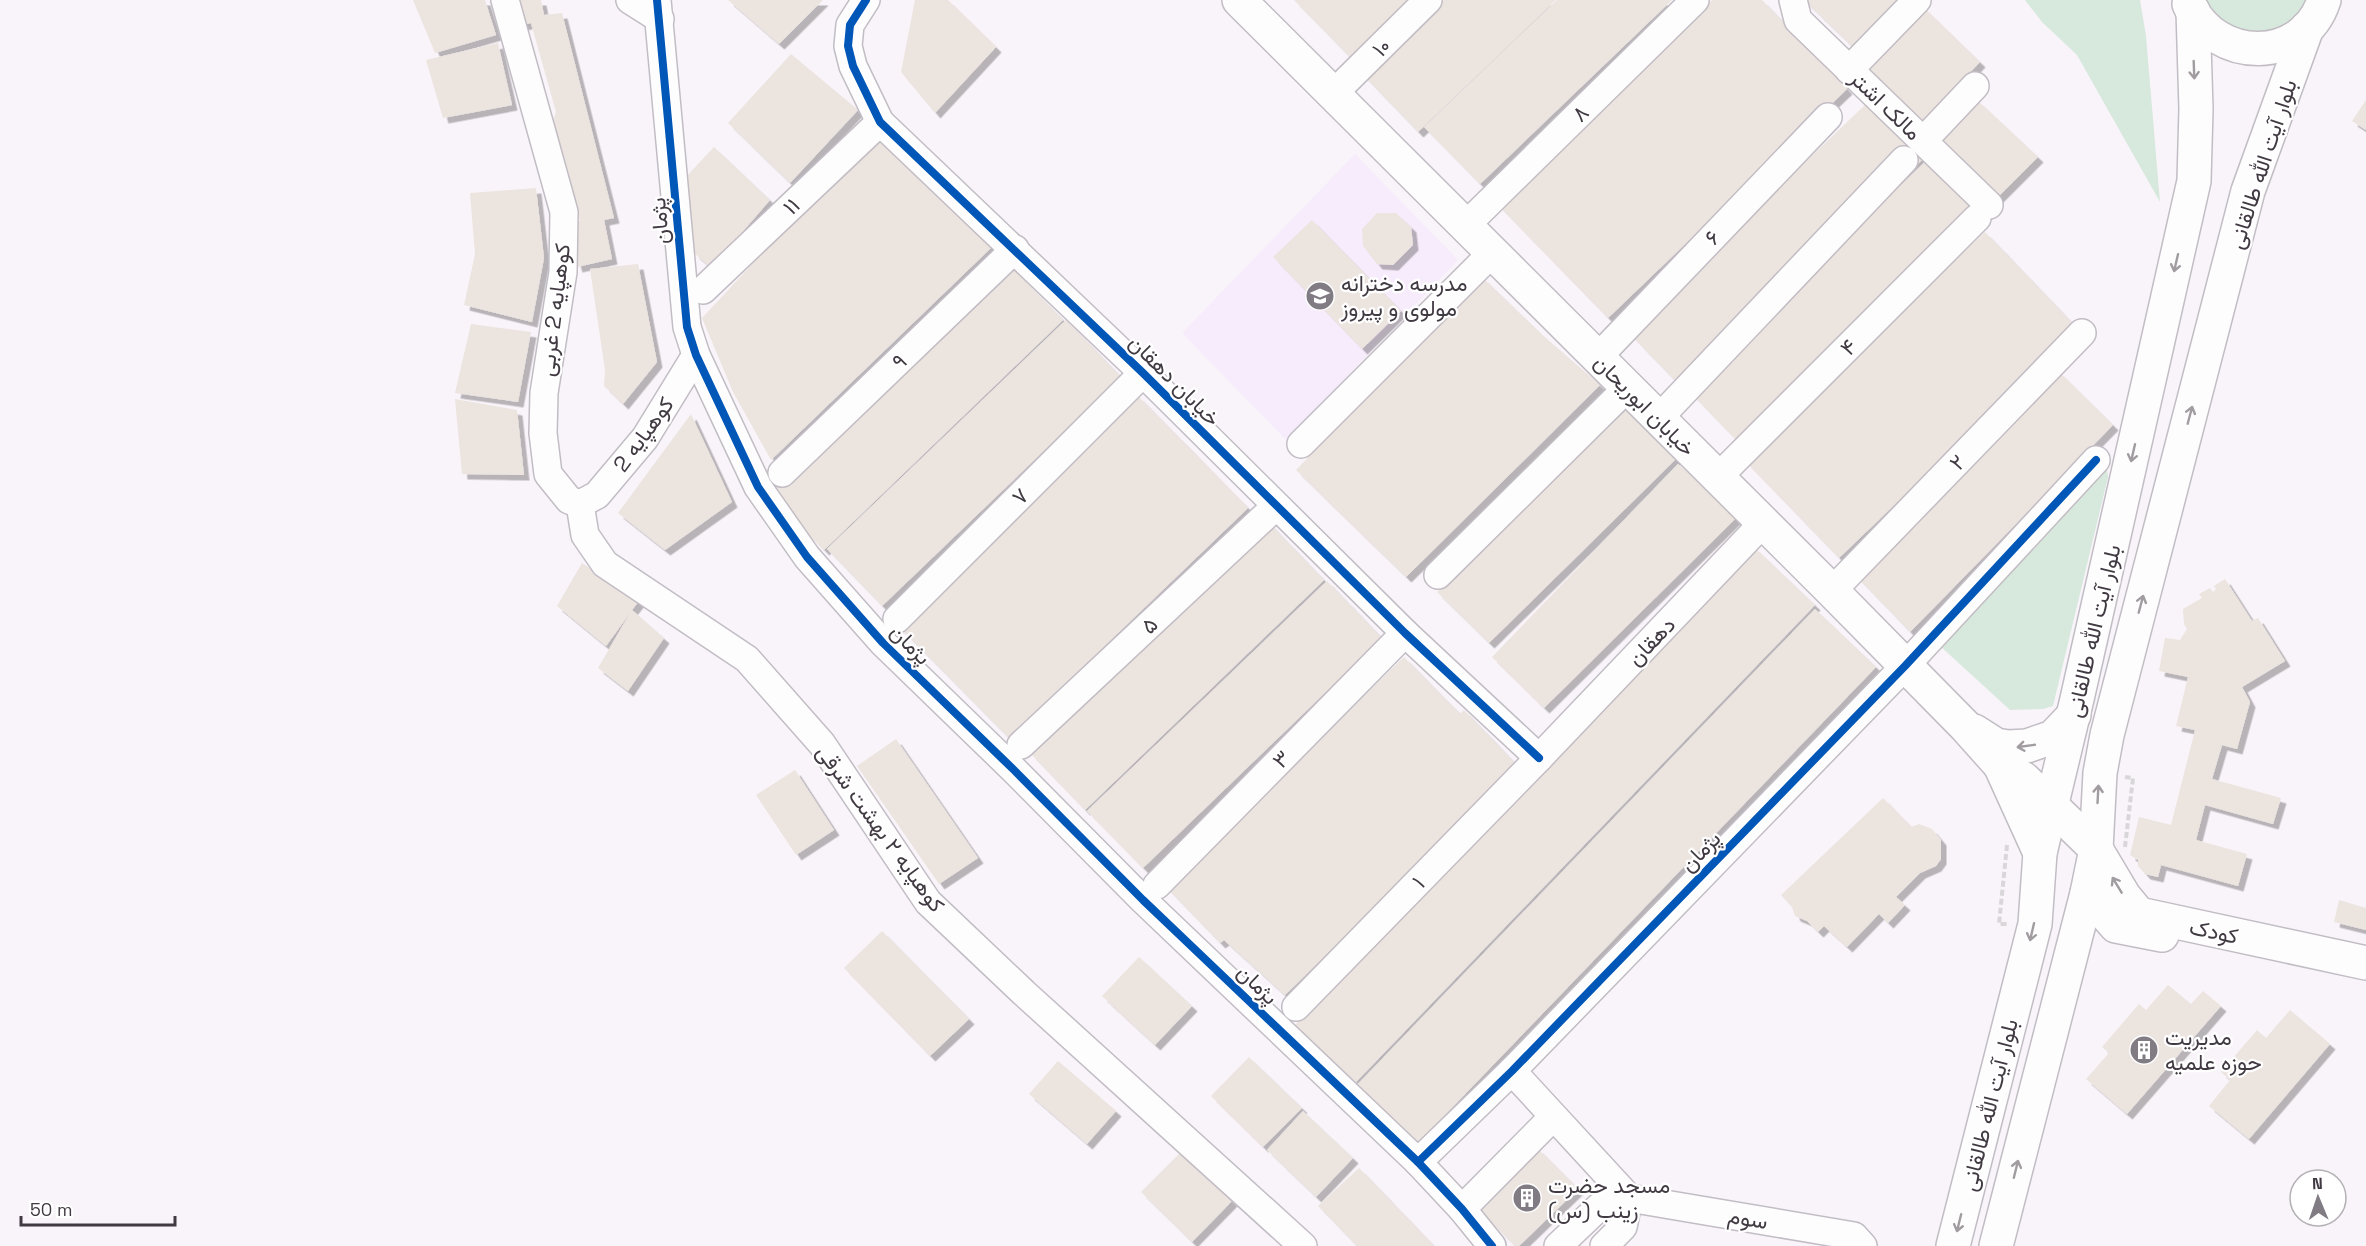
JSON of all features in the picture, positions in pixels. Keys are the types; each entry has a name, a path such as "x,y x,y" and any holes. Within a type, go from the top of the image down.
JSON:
{"main road":[{"name":"خیابان ابوریحان","path":"1239,0 1832,591 1965,726 1999,764 2024,779 2053,807"},
{"path":"2189,3 2211,33 2236,46 2255,49 2274,47 2292,40 2320,8"},
{"name":"بلوار آیت الله طالقانی","path":"1953,1246 2035,924 2039,866 2194,181 2196,109 2189,3"},
{"name":"بلوار آیت الله طالقانی","path":"1996,1246 2086,899 2096,849 2100,773 2107,735 2248,191 2320,8"},
{"path":"1965,726 1996,745 2027,746 2053,737 2074,715"},
{"path":"1999,764 2039,866 2044,898 2049,904 2069,908 2086,899"},
{"name":"کودک","path":"2053,807 2096,849 2124,896 2139,914 2366,963"},
{"name":"کودک","path":"2086,899 2116,926 2366,979"}],"street":[{"name":"کوهپایه 2 غربی","path":"505,0 564,212 563,272 544,393 543,433 548,474 569,500 580,504"},
{"path":"630,0 658,9"},
{"name":"خیابان دهقان","path":"866,0 850,25 848,46 853,66 880,122 1143,373 1405,633 1539,758"},
{"name":"۱۰","path":"1334,94 1428,0"},
{"name":"۸","path":"1465,226 1695,0"},
{"name":"مالک اشتر","path":"1793,0 1798,20 1923,141 1983,212"},
{"path":"1849,70 1917,0"},
{"name":"پژمان","path":"658,9 687,327 696,355 758,487 807,557 868,626 1143,900 1418,1162 1462,1209 1492,1246"},
{"path":"1923,141 1975,86"},
{"name":"۶","path":"1597,358 1828,117"},
{"name":"۱۱","path":"703,290 880,122"},
{"path":"1658,419 1904,160"},
{"name":"۴","path":"1718,477 1983,212"},
{"name":"۹","path":"782,473 1015,249"},
{"path":"1301,444 1492,253"},
{"name":"۲","path":"1832,591 2082,333"},
{"name":"کوهپایه 2","path":"580,504 597,495 645,438 696,355"},
{"name":"۷","path":"897,619 1143,373"},
{"path":"1438,576 1627,388"},
{"name":"پژمان","path":"1418,1162 1512,1071 1905,666 2096,460"},
{"name":"کوهپایه ۲ بهشت شرقی","path":"580,504 585,535 605,564 747,659 822,744 928,902 1024,993 1303,1246"},
{"name":"۵","path":"1022,744 1276,506"},
{"name":"دهقان","path":"1539,758 1763,523"},
{"name":"۳","path":"1157,885 1405,633"},
{"name":"۱","path":"1296,1006 1539,758"},
{"path":"1512,1071 1629,1198 1623,1227 1605,1246"},
{"path":"1462,1209 1553,1117"},
{"name":"سوم","path":"1558,1246 1599,1207 1629,1198 1854,1236 1863,1246"}],"shaded area":[{"name":"مدرسه دخترانه مولوی و پیروز","path":"1355,154 1458,260 1286,440 1182,333"}],"green space":[{"path":"2025,0 2140,0 2146,36 2160,202 2077,55 2042,22"},
{"path":"2204,0 2308,0 2304,9 2280,31 2248,35 2217,20"},
{"path":"2102,466 2107,469 2108,477 2053,706 2043,709 2010,710 1939,645"}],"building":[{"path":"413,0 485,0 496,35 435,53"},
{"path":"511,0 541,0 544,15 562,13 614,218 604,220 612,259 577,267 564,223 580,221 552,123 556,112 531,23 517,26"},
{"path":"728,0 823,0 779,44"},
{"path":"915,0 948,0 996,47 935,113 901,72"},
{"path":"1294,0 1409,0 1350,57"},
{"path":"1441,0 1556,0 1418,132 1363,75"},
{"path":"1557,0 1672,0 1480,184 1424,127"},
{"path":"1712,0 1762,0 1847,89 1608,318 1498,205"},
{"path":"1804,0 1897,0 1852,46"},
{"path":"1922,6 1980,62 1914,130 1856,74"},
{"path":"498,43 512,105 443,118 426,60"},
{"path":"791,54 858,110 790,183 728,123"},
{"path":"1977,100 2038,157 1994,201 1936,145"},
{"path":"2366,100 2366,130 2352,121"},
{"path":"1867,103 1922,160 1683,389 1628,332"},
{"path":"872,136 935,189 994,245 771,460 733,392 702,318"},
{"path":"714,147 770,200 711,268 694,253 691,219 683,180"},
{"path":"1927,160 1982,217 1743,447 1688,390"},
{"path":"536,188 544,258 532,322 464,305 475,254 470,193"},
{"path":"1377,213 1396,213 1411,227 1413,245 1393,265 1377,264 1363,246 1362,229"},
{"path":"1312,220 1401,311 1362,349 1273,257"},
{"path":"1985,232 2078,329 1839,558 1746,462"},
{"path":"638,264 657,362 623,404 604,386 605,370 590,269"},
{"path":"1008,264 1063,320 824,550 768,493"},
{"path":"1482,277 1540,333 1600,385 1406,577 1296,470"},
{"path":"1066,320 1121,377 882,606 827,549"},
{"path":"471,324 531,332 518,402 455,393"},
{"path":"2058,371 2113,425 1910,632 1855,575"},
{"path":"1138,396 1248,508 1009,738 898,626"},
{"path":"455,399 517,410 524,475 462,474"},
{"path":"1624,399 1684,451 1489,643 1437,592"},
{"path":"691,414 732,502 665,550 618,513"},
{"path":"1678,464 1738,516 1544,708 1492,657"},
{"path":"1269,523 1324,580 1085,810 1030,753"},
{"path":"1754,547 1815,605 1356,1082 1295,1025"},
{"path":"582,563 639,601 632,610 664,638 628,691 598,668 630,613 606,646 557,606"},
{"path":"2225,579 2252,621 2258,618 2285,661 2242,687 2250,702 2237,749 2222,745 2212,779 2281,798 2273,824 2205,805 2196,840 2247,854 2238,886 2161,865 2158,877 2145,874 2138,866 2138,860 2130,855 2139,817 2171,825 2195,730 2176,726 2188,677 2159,671 2165,638 2180,640 2187,629 2184,624 2183,609 2202,598 2199,594 2210,588 2213,592 2216,589 2214,586"},
{"path":"1327,581 1382,638 1143,868 1087,811"},
{"path":"1815,609 1876,667 1417,1144 1356,1086"},
{"path":"1404,657 1460,714 1464,710 1519,767 1285,995 1224,940 1220,943 1165,886"},
{"path":"896,739 978,858 939,884 857,766"},
{"path":"795,770 834,830 796,855 756,795"},
{"path":"1883,798 1911,827 1919,824 1932,829 1941,840 1941,859 1936,866 1920,873 1896,897 1905,905 1888,923 1879,914 1847,947 1824,926 1818,932 1807,921 1795,916 1792,907 1781,895"},
{"path":"2339,900 2366,908 2366,930 2334,922"},
{"path":"882,931 969,1019 930,1056 844,968"},
{"path":"1139,957 1192,1006 1155,1045 1102,996"},
{"name":"مدیریت حوزه علمیه","path":"2168,985 2191,1004 2203,991 2221,1006 2127,1114 2086,1079 2109,1053 2102,1047 2139,1004 2146,1010"},
{"path":"2290,1010 2330,1044 2249,1139 2209,1106 2230,1080 2221,1072 2257,1030 2266,1038"},
{"path":"1249,1057 1302,1108 1263,1147 1211,1096"},
{"path":"1058,1061 1116,1111 1087,1144 1029,1094"},
{"path":"1303,1111 1353,1158 1316,1197 1267,1150"},
{"name":"مسجد حضرت زینب (س)","path":"1537,1148 1578,1189 1519,1246 1515,1246 1477,1207"},
{"path":"1181,1152 1232,1201 1192,1242 1141,1192"},
{"path":"1359,1168 1434,1246 1357,1246 1318,1206"}],"cycle path":[{"path":"657,0 687,327 696,355 758,487 807,557 883,643 1143,900 1418,1162 1462,1209 1492,1246"},
{"path":"866,0 850,25 848,46 853,66 880,122 1143,373 1405,633 1539,758"},
{"path":"1418,1162 1512,1071 1905,666 2096,460"}],"place":[{"name":"مدرسه دخترانه مولوی و پیروز","path":"1320,296"},
{"name":"مدیریت حوزه علمیه","path":"2144,1050"},
{"name":"مسجد حضرت زینب (س)","path":"1527,1198"}]}
